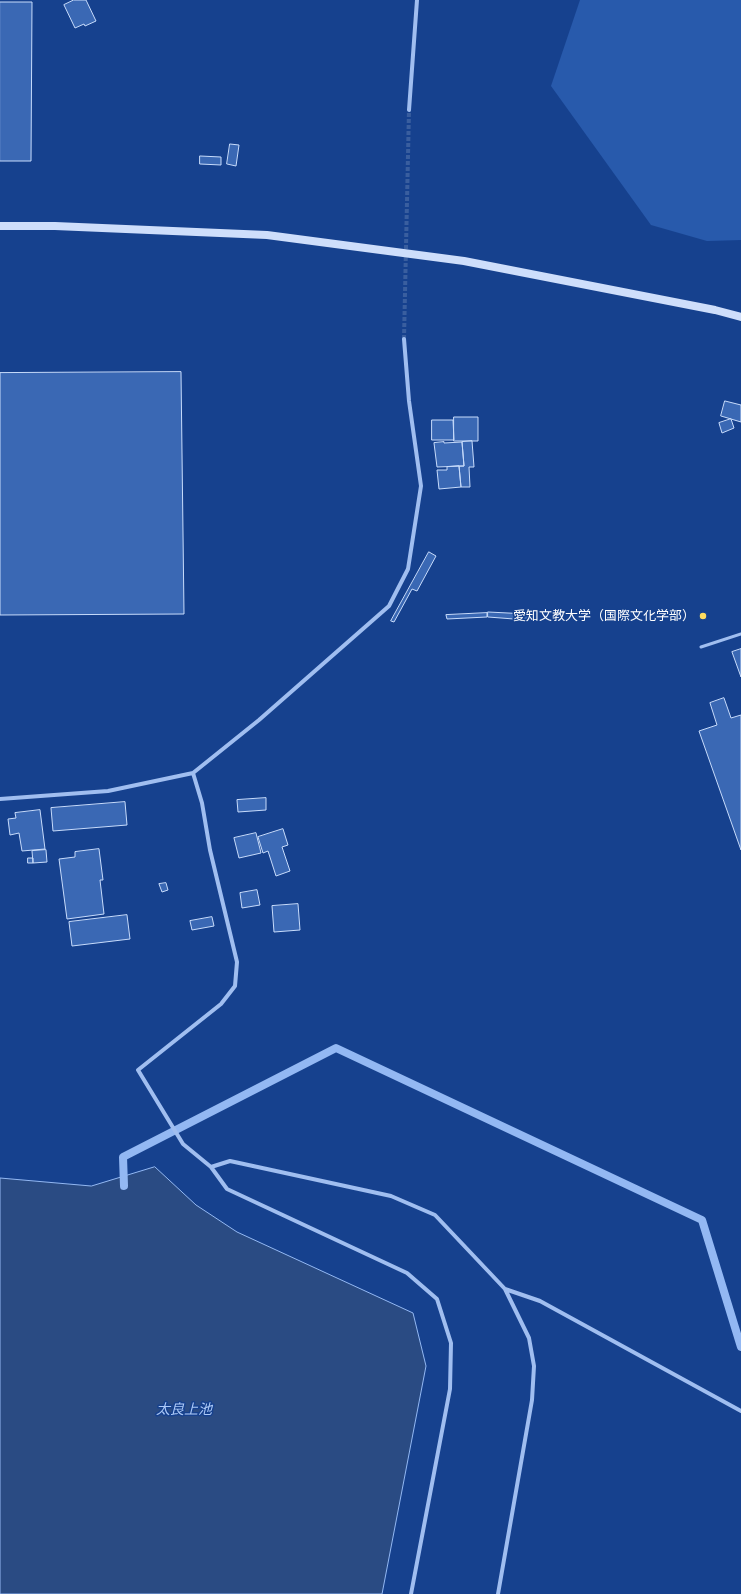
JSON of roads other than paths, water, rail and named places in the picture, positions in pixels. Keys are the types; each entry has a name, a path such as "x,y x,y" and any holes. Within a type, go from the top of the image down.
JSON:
{"street":[{"path":"409,110 417,0"},
{"path":"0,226 55,226 267,235 464,260 715,310 741,317"},
{"path":"0,799 108,791 193,773 259,720 389,606 408,569 421,486 409,401 404,339"},
{"path":"193,773 202,804 210,850 238,962 236,986 221,1004 138,1070 183,1144 211,1167 227,1189 407,1273 437,1298 451,1343 450,1389 411,1594"},
{"path":"211,1167 230,1161 391,1196 435,1215 505,1289 529,1338 534,1366 532,1400 498,1594"},
{"path":"505,1289 540,1301 741,1411"}],"lane":[{"path":"701,647 741,634"}],"water":[{"name":"太良上池","path":"155,1167 196,1205 237,1232 413,1313 426,1366 382,1594 0,1594 0,1178 91,1186"}],"waterway":[{"path":"124,1186 123,1157 336,1048 702,1220 741,1347"}],"tunnel":[{"path":"404,339 409,110"}],"place":[{"name":"愛知文教大学（国際文化学部）","path":"703,616"}]}
